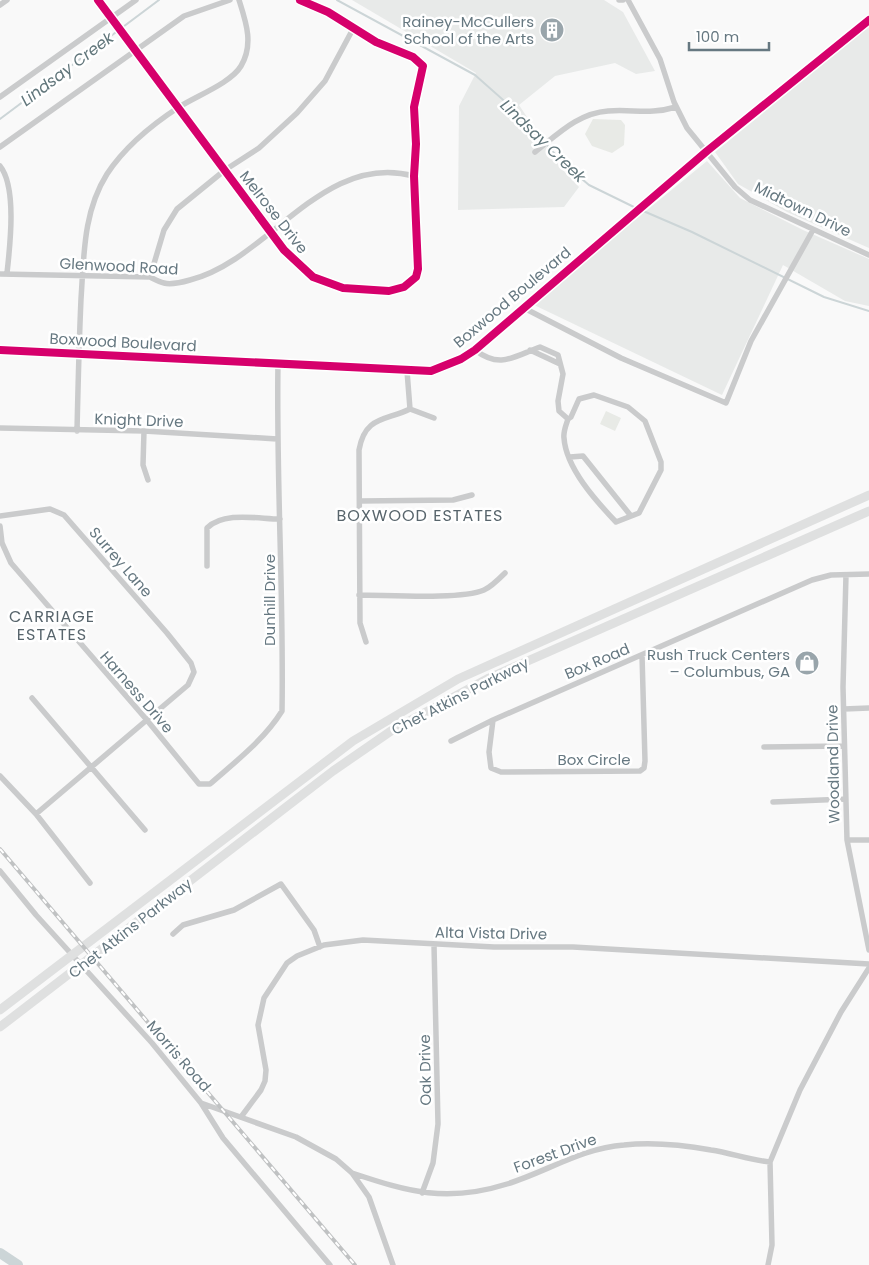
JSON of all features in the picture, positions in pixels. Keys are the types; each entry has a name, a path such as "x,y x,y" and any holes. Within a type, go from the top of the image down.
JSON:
{"highway":[{"name":"Chet Atkins Parkway","path":"0,1010 353,741 392,716 458,679 869,495"},
{"name":"Chet Atkins Parkway","path":"0,1027 333,770 391,731 439,703 547,652 869,511"}],"street":[{"path":"0,5 7,0"},
{"name":"Melrose Drive","path":"98,0 177,108 298,264 320,281 359,290 389,292 411,283 418,269 414,176 416,144 414,108 423,66 413,57 376,42 354,27"},
{"path":"0,97 113,20 136,0"},
{"path":"0,147 184,16 230,0"},
{"path":"77,431 83,246 90,214 106,175 144,134 177,108 230,77 241,66 247,51 248,35 240,0"},
{"path":"150,277 157,249 170,219 189,198 225,170 259,148 325,81 354,27 300,0"},
{"name":"Midtown Drive","path":"628,0 660,59 676,107 687,128 735,187 750,200 869,254"},
{"name":"Boxwood Boulevard","path":"0,350 407,371 431,371 461,360 626,218 869,20"},
{"path":"538,150 574,122 591,114 608,111 660,112 676,107"},
{"path":"0,166 7,178 10,194 7,273"},
{"name":"Glenwood Road","path":"0,274 150,277 165,284 199,278 223,267 327,190 356,178 384,172 400,172 414,176"},
{"path":"522,307 621,358 726,403 751,341 813,230"},
{"path":"474,350 485,358 506,362 530,350 549,355 560,364 563,374 558,401 559,411 568,419"},
{"name":"Dunhill Drive","path":"192,776 199,784 210,784 246,752 275,722 282,711 280,519 277,438 278,363"},
{"path":"407,371 410,409"},
{"path":"594,395 628,407 645,421 661,462 661,470 639,513 616,522 587,489 565,448 563,435 568,419 571,417 579,398 594,395"},
{"path":"366,642 360,623 359,595 360,501 358,465 363,435 380,418 410,409 434,418"},
{"name":"Knight Drive","path":"0,428 144,431 277,438"},
{"path":"144,431 143,465 148,480"},
{"path":"570,457 583,456 631,516"},
{"path":"360,501 453,500 472,496"},
{"name":"Surrey Lane","path":"0,516 50,509 64,515 191,663 194,672 188,686 146,720"},
{"path":"207,566 207,528 213,522 229,518 280,519"},
{"name":"Harness Drive","path":"0,526 2,543 11,563 192,776"},
{"path":"359,595 445,595 465,593 484,590 505,574"},
{"name":"Box Road","path":"451,741 493,720 812,580 869,574"},
{"name":"Woodland Drive","path":"846,575 844,746 847,840 859,889 869,950"},
{"name":"Box Circle","path":"493,720 488,752 491,768 501,772 640,771 644,768 642,655"},
{"path":"32,698 145,830"},
{"path":"844,709 869,708"},
{"path":"36,814 146,720"},
{"path":"764,747 844,746"},
{"path":"0,776 36,814 90,883"},
{"path":"773,802 846,799"},
{"path":"847,840 869,840"},
{"name":"Morris Road","path":"0,871 36,915 152,1043 201,1103 296,1137 336,1159 352,1173 369,1197 393,1265"},
{"path":"173,934 184,925 234,910 281,884 314,930 320,947"},
{"name":"Alta Vista Drive","path":"241,1117 261,1090 265,1081 266,1070 258,1025 264,998 287,964 297,956 320,947 363,940 419,942 434,945 573,947 869,964"},
{"name":"Oak Drive","path":"422,1193 433,1163 438,1124 434,945"},
{"path":"768,1265 772,1246 770,1162 800,1090 841,1012 869,968"},
{"path":"201,1103 223,1138 330,1265"},
{"name":"Forest Drive","path":"352,1173 422,1193 461,1194 507,1184 601,1148 624,1145 686,1146 770,1162"}],"shaded area":[{"path":"352,0 604,0 623,12 655,71 636,74 615,63 555,76 519,105 561,168 579,187 564,207 458,210 459,106 476,73"},
{"path":"869,27 869,248 787,212 738,184 715,152"},
{"path":"593,119 621,120 625,125 624,145 612,153 592,146 585,134"},
{"path":"707,161 740,198 803,230 869,259 869,306 845,301 783,265 722,395 532,304"},
{"path":"606,411 621,418 615,431 600,424"}],"waterway":[{"name":"Lindsay Creek","path":"0,119 159,0"},
{"name":"Lindsay Creek","path":"337,0 475,75 519,114 563,163 589,185 636,208"},
{"name":"Lindsay Creek","path":"641,210 692,232 824,297 869,311"},
{"path":"0,1253 18,1265"}],"railway":[{"path":"0,849 355,1265"}],"cycle path":[{"path":"98,0 284,250 313,277 343,288 389,291 404,287 416,277 418,269 414,176 416,144 414,107 423,66 413,57 376,42 328,12 300,0"},
{"path":"0,350 431,371 461,359 475,350 707,151 869,20"}],"place":[{"name":"Rainey-McCullers School of the Arts","path":"552,30"},
{"name":"Rush Truck Centers – Columbus, GA","path":"807,663"}],"district":[{"name":"BOXWOOD ESTATES","path":"420,515"},
{"name":"CARRIAGE ESTATES","path":"52,625"}]}
